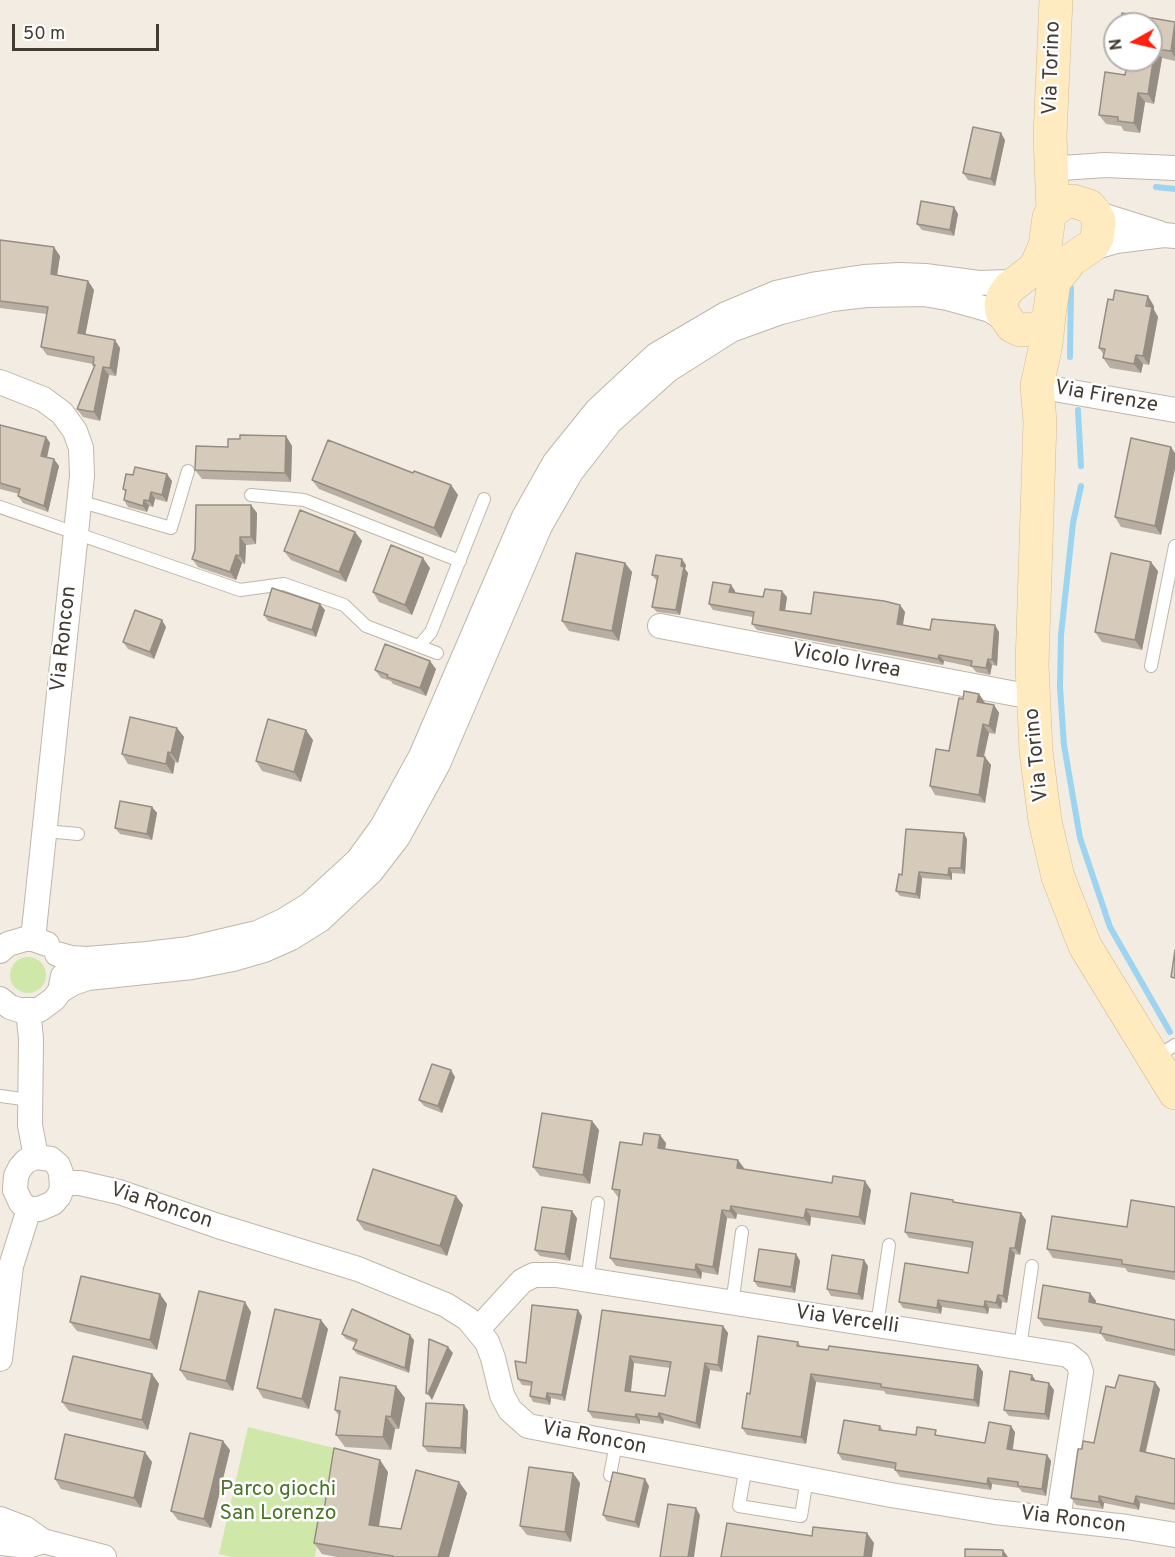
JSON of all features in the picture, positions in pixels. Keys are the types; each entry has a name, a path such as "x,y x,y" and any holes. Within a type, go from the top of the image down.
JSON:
{"street":[{"name":"Via Torino","path":"1056,0 1050,136 1076,209"},
{"name":"Via Torino","path":"1050,136 1070,186 1076,209"},
{"path":"1062,168 1105,165 1175,168"},
{"path":"1009,323 1002,312 1001,304 1004,295 1009,288 1035,268 1047,236 1049,218 1076,209 1169,236"},
{"path":"1076,209 1099,221 1097,238 1086,250"},
{"path":"1086,250 1116,241 1169,236"},
{"name":"Via Torino","path":"1086,250 1071,260 1054,282 1046,344 1037,386 1040,422 1032,695 1036,751 1045,821 1058,877 1086,946 1164,1052 1175,1093"},
{"path":"0,951 16,940 33,939 42,942 57,954 87,959 189,949 257,933 309,905 351,867 382,827 421,756 524,517 555,462 597,410 656,355 726,314 776,293 817,284 864,277 900,275 979,283 1022,279"},
{"path":"0,999 9,1007 28,1011 39,1010 60,991 88,978 192,967 234,959 264,950 291,938 320,920 371,872 398,837 438,764 540,526 571,472 610,422 668,370 731,330 781,312 832,299 866,295 924,294 990,310 1020,330 1037,329 1049,316"},
{"name":"Via Torino","path":"1009,323 1037,386"},
{"name":"Via Roncon","path":"0,382 43,399 62,413 75,431 81,448 82,476 33,939"},
{"name":"Via Firenze","path":"1037,386 1175,410"},
{"name":"Vicolo Ivrea","path":"660,626 1016,694 1032,695"},
{"path":"57,954 64,972 60,991"},
{"path":"28,1011 31,1038 30,1125 36,1157"},
{"path":"36,1157 51,1160 58,1166 62,1173 62,1183 59,1196 53,1203 39,1209 29,1209 21,1203 8,1180 26,1161 36,1157"},
{"name":"Via Roncon","path":"62,1183 80,1183 119,1192 218,1226 358,1269 446,1305 468,1319 487,1342 510,1410 523,1423 540,1429 891,1495 995,1512 1175,1535"},
{"path":"0,1359 11,1266 29,1209"},
{"name":"Via Vercelli","path":"478,1329 515,1288 534,1275 556,1275 1068,1355 1078,1363 1081,1372 1058,1519"},
{"path":"0,1519 26,1529 43,1540 104,1557"},
{"path":"0,1543 28,1546 43,1540"}],"lane":[{"path":"79,501 171,528 188,471"},
{"path":"250,495 304,500 460,561"},
{"path":"419,646 432,632 484,499"},
{"path":"0,507 240,590 284,584 344,605 366,627 437,653"},
{"path":"1151,666 1175,546"},
{"path":"45,831 78,834"},
{"path":"0,1096 30,1100"},
{"path":"587,1281 598,1203"},
{"path":"732,1304 742,1232"},
{"path":"877,1325 889,1245"},
{"path":"1020,1347 1032,1266"},
{"path":"610,1475 616,1444"},
{"path":"746,1467 739,1506 801,1516 807,1478"}],"green space":[{"path":"28,957 40,963 46,975 40,987 28,993 16,987 10,975 16,963"},
{"name":"Parco giochi San Lorenzo","path":"248,1427 334,1448 315,1557 232,1557 219,1554"}],"building":[{"path":"1163,20 1175,22 1171,51 1163,50"},
{"path":"1105,72 1125,75 1126,72 1151,72 1148,94 1138,93 1134,123 1118,121 1118,117 1099,115"},
{"path":"973,127 1001,133 991,179 963,173"},
{"path":"921,201 954,207 950,230 917,224"},
{"path":"0,240 54,247 51,274 88,281 78,333 115,340 110,368 103,367 94,412 77,409 95,365 93,365 94,357 41,347 48,307 0,301"},
{"path":"1115,290 1148,296 1146,306 1152,307 1143,356 1136,355 1134,364 1103,358 1105,349 1099,348 1108,299 1113,300"},
{"path":"0,425 46,437 41,456 54,459 44,506 18,496 20,489 0,483"},
{"path":"240,435 286,436 285,473 195,470 196,446 228,447 228,439 240,439"},
{"path":"1131,438 1171,447 1155,526 1115,517"},
{"path":"328,440 451,485 434,528 312,480"},
{"path":"135,467 167,474 162,495 151,492 149,501 144,500 143,506 124,500 126,490 123,489 126,474 133,475"},
{"path":"196,505 251,505 251,537 240,537 240,556 236,555 230,572 192,559 195,550"},
{"path":"300,510 355,532 339,572 284,551"},
{"path":"391,545 423,558 405,605 373,592"},
{"path":"576,553 625,563 612,631 562,621"},
{"path":"1111,553 1151,562 1135,640 1095,632"},
{"path":"656,555 682,559 681,566 684,567 676,610 652,607 658,576 652,575"},
{"path":"713,582 731,585 729,592 763,597 765,589 782,591 780,610 811,614 814,592 900,605 897,624 930,630 932,619 995,625 992,660 988,659 986,668 971,666 972,661 939,655 938,659 752,624 754,612 709,604"},
{"path":"272,588 320,604 312,630 264,615"},
{"path":"135,610 162,620 150,652 123,642"},
{"path":"385,644 430,661 420,688 387,677 388,675 375,670"},
{"path":"964,691 979,694 977,702 994,705 989,726 983,724 977,756 985,757 979,795 930,786 936,749 949,751 959,698 963,699"},
{"path":"130,717 177,728 166,764 122,754"},
{"path":"268,719 306,730 294,772 256,761"},
{"path":"120,801 152,807 147,834 115,828"},
{"path":"906,829 964,833 961,868 949,868 948,875 919,872 916,894 896,891 899,874 902,875"},
{"path":"1175,950 1175,978 1171,977"},
{"path":"432,1064 451,1070 438,1106 419,1100"},
{"path":"542,1113 592,1121 583,1175 533,1167"},
{"path":"644,1133 660,1135 658,1148 738,1160 737,1168 832,1183 833,1176 865,1181 859,1217 806,1209 804,1218 731,1206 730,1211 722,1210 713,1267 696,1264 695,1270 610,1258 620,1190 612,1189 620,1142 642,1145"},
{"path":"373,1169 456,1196 440,1246 357,1220"},
{"path":"911,1193 1021,1213 1015,1248 1010,1248 1003,1296 998,1295 996,1303 985,1301 984,1307 938,1300 937,1308 899,1302 905,1263 968,1273 973,1242 905,1232"},
{"path":"1131,1200 1175,1207 1175,1272 1122,1264 1122,1260 1047,1249 1052,1216 1127,1227"},
{"path":"542,1207 572,1211 565,1254 535,1250"},
{"path":"759,1249 796,1254 791,1287 754,1281"},
{"path":"832,1255 864,1260 858,1294 827,1289"},
{"path":"81,1276 160,1294 150,1340 70,1322"},
{"path":"1043,1285 1090,1293 1089,1302 1175,1320 1175,1350 1100,1333 1102,1327 1038,1318"},
{"path":"199,1291 245,1302 226,1381 180,1370"},
{"path":"532,1305 578,1310 562,1395 547,1393 546,1399 530,1396 532,1382 518,1379 515,1361 526,1363"},
{"path":"275,1309 321,1320 302,1399 257,1388"},
{"path":"352,1309 410,1335 405,1368 353,1349 357,1340 342,1334"},
{"path":"602,1310 723,1326 718,1365 705,1363 696,1423 659,1413 658,1417 636,1414 635,1417 588,1411","holes":["630,1356 671,1362 665,1396 625,1391"]},
{"path":"758,1336 798,1342 797,1346 828,1350 829,1346 978,1365 974,1400 881,1387 881,1384 811,1374 801,1437 742,1428 747,1393 750,1394"},
{"path":"429,1339 448,1347 428,1394 426,1393"},
{"path":"73,1356 152,1374 142,1420 62,1402"},
{"path":"1010,1371 1032,1375 1031,1380 1049,1383 1045,1414 1004,1410"},
{"path":"1119,1375 1155,1382 1140,1451 1175,1459 1175,1504 1136,1496 1134,1504 1099,1496 1099,1502 1071,1498 1078,1449 1082,1449 1083,1441 1094,1443 1106,1386 1115,1388"},
{"path":"340,1377 396,1386 391,1417 386,1416 383,1437 336,1435 340,1411 335,1410"},
{"path":"426,1403 464,1405 461,1448 423,1446"},
{"path":"844,1420 880,1426 879,1430 916,1435 917,1427 936,1430 935,1435 985,1443 989,1422 1011,1426 1007,1449 1047,1455 1042,1489 1018,1486 1018,1482 988,1478 987,1484 895,1470 896,1463 838,1453"},
{"path":"190,1433 223,1441 204,1519 171,1511"},
{"path":"65,1434 145,1452 134,1498 55,1479"},
{"path":"334,1448 380,1460 369,1525 401,1529 416,1470 459,1482 438,1557 393,1557 314,1543 319,1515 323,1516"},
{"path":"529,1467 573,1473 565,1532 520,1526"},
{"path":"613,1472 645,1479 635,1522 603,1515"},
{"path":"668,1504 696,1508 688,1557 660,1557"},
{"path":"727,1523 812,1536 813,1527 867,1533 864,1557 721,1557"},
{"path":"965,1549 1003,1550 1003,1557 965,1557"}],"waterway":[{"path":"1156,187 1175,189"},
{"path":"1070,357 1071,288"},
{"path":"1078,410 1081,466"},
{"path":"1081,486 1073,523 1061,635 1060,687 1064,745 1080,838 1110,927 1170,1032"}]}
